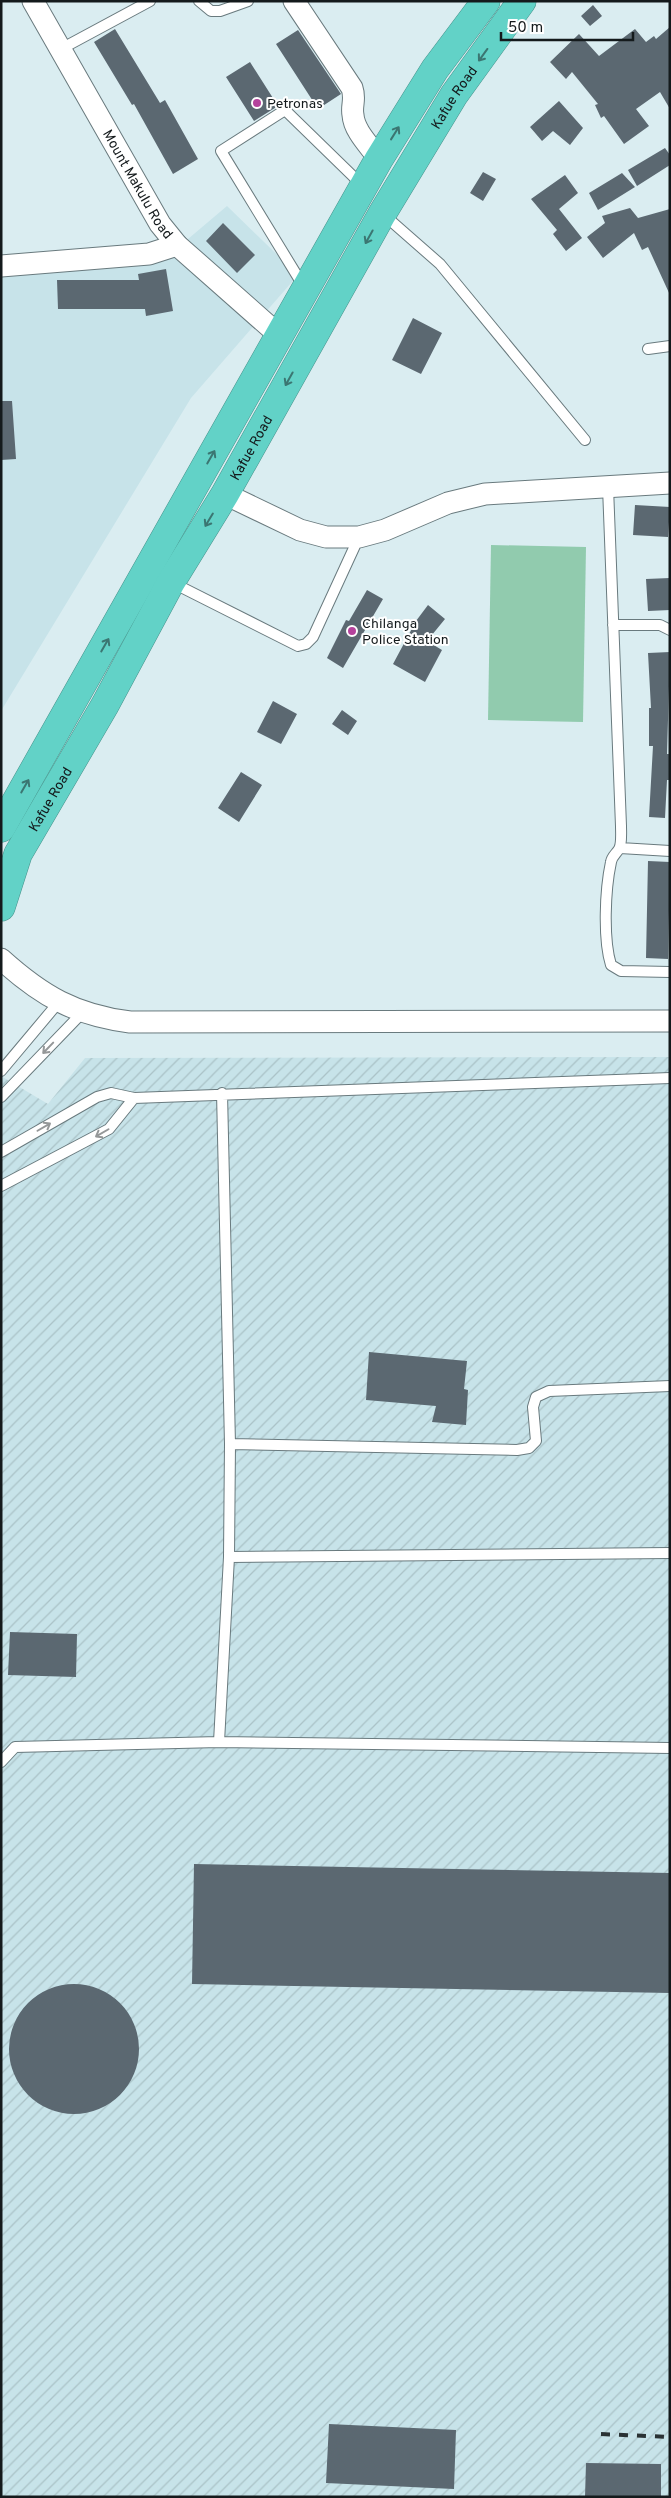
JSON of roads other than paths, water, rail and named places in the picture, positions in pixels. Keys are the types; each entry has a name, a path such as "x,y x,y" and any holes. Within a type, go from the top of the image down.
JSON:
{"highway":[{"name":"Kafue Road","path":"1,828 379,159 435,69 486,1"},
{"name":"Kafue Road","path":"1,907 18,854 105,705 171,582 225,494 382,214 454,95 522,1"}],"street":[{"name":"Mount Makulu Road","path":"34,1 160,224 177,245 280,336"},
{"path":"294,1 352,88 355,98 352,114 356,127 379,159"},
{"path":"1,266 149,254 177,245"},
{"path":"225,494 300,530 326,537 359,537 385,530 448,503 485,494 670,483"},
{"path":"1,959 27,982 58,1003 82,1013 107,1020 130,1022 670,1021"}],"lane":[{"path":"60,50 150,1"},
{"path":"199,1 211,12 220,11 248,1"},
{"path":"306,290 221,151 285,110 363,187"},
{"path":"382,214 440,264 585,440"},
{"path":"648,349 670,346"},
{"path":"608,487 620,848 612,856 610,864 606,911 609,958 611,965 621,971 670,972"},
{"path":"171,582 298,646 306,644 313,637 359,537"},
{"path":"614,625 660,625 670,630"},
{"path":"620,848 670,851"},
{"path":"1,1071 58,1003"},
{"path":"1,1097 82,1013"},
{"path":"1,1152 98,1096 111,1093 134,1098 222,1093 367,1090 670,1078"},
{"path":"219,1742 229,1557 230,1444 222,1093"},
{"path":"1,1186 109,1129 134,1098"},
{"path":"230,1444 517,1450 529,1448 536,1441 533,1407 536,1397 549,1391 670,1386"},
{"path":"229,1557 670,1553"},
{"path":"1,1762 14,1747 219,1742 670,1748"}],"railway":[{"path":"601,2434 670,2437"}],"place":[{"name":"Petronas","path":"257,103"},
{"name":"Chilanga Police Station","path":"352,631"}]}
